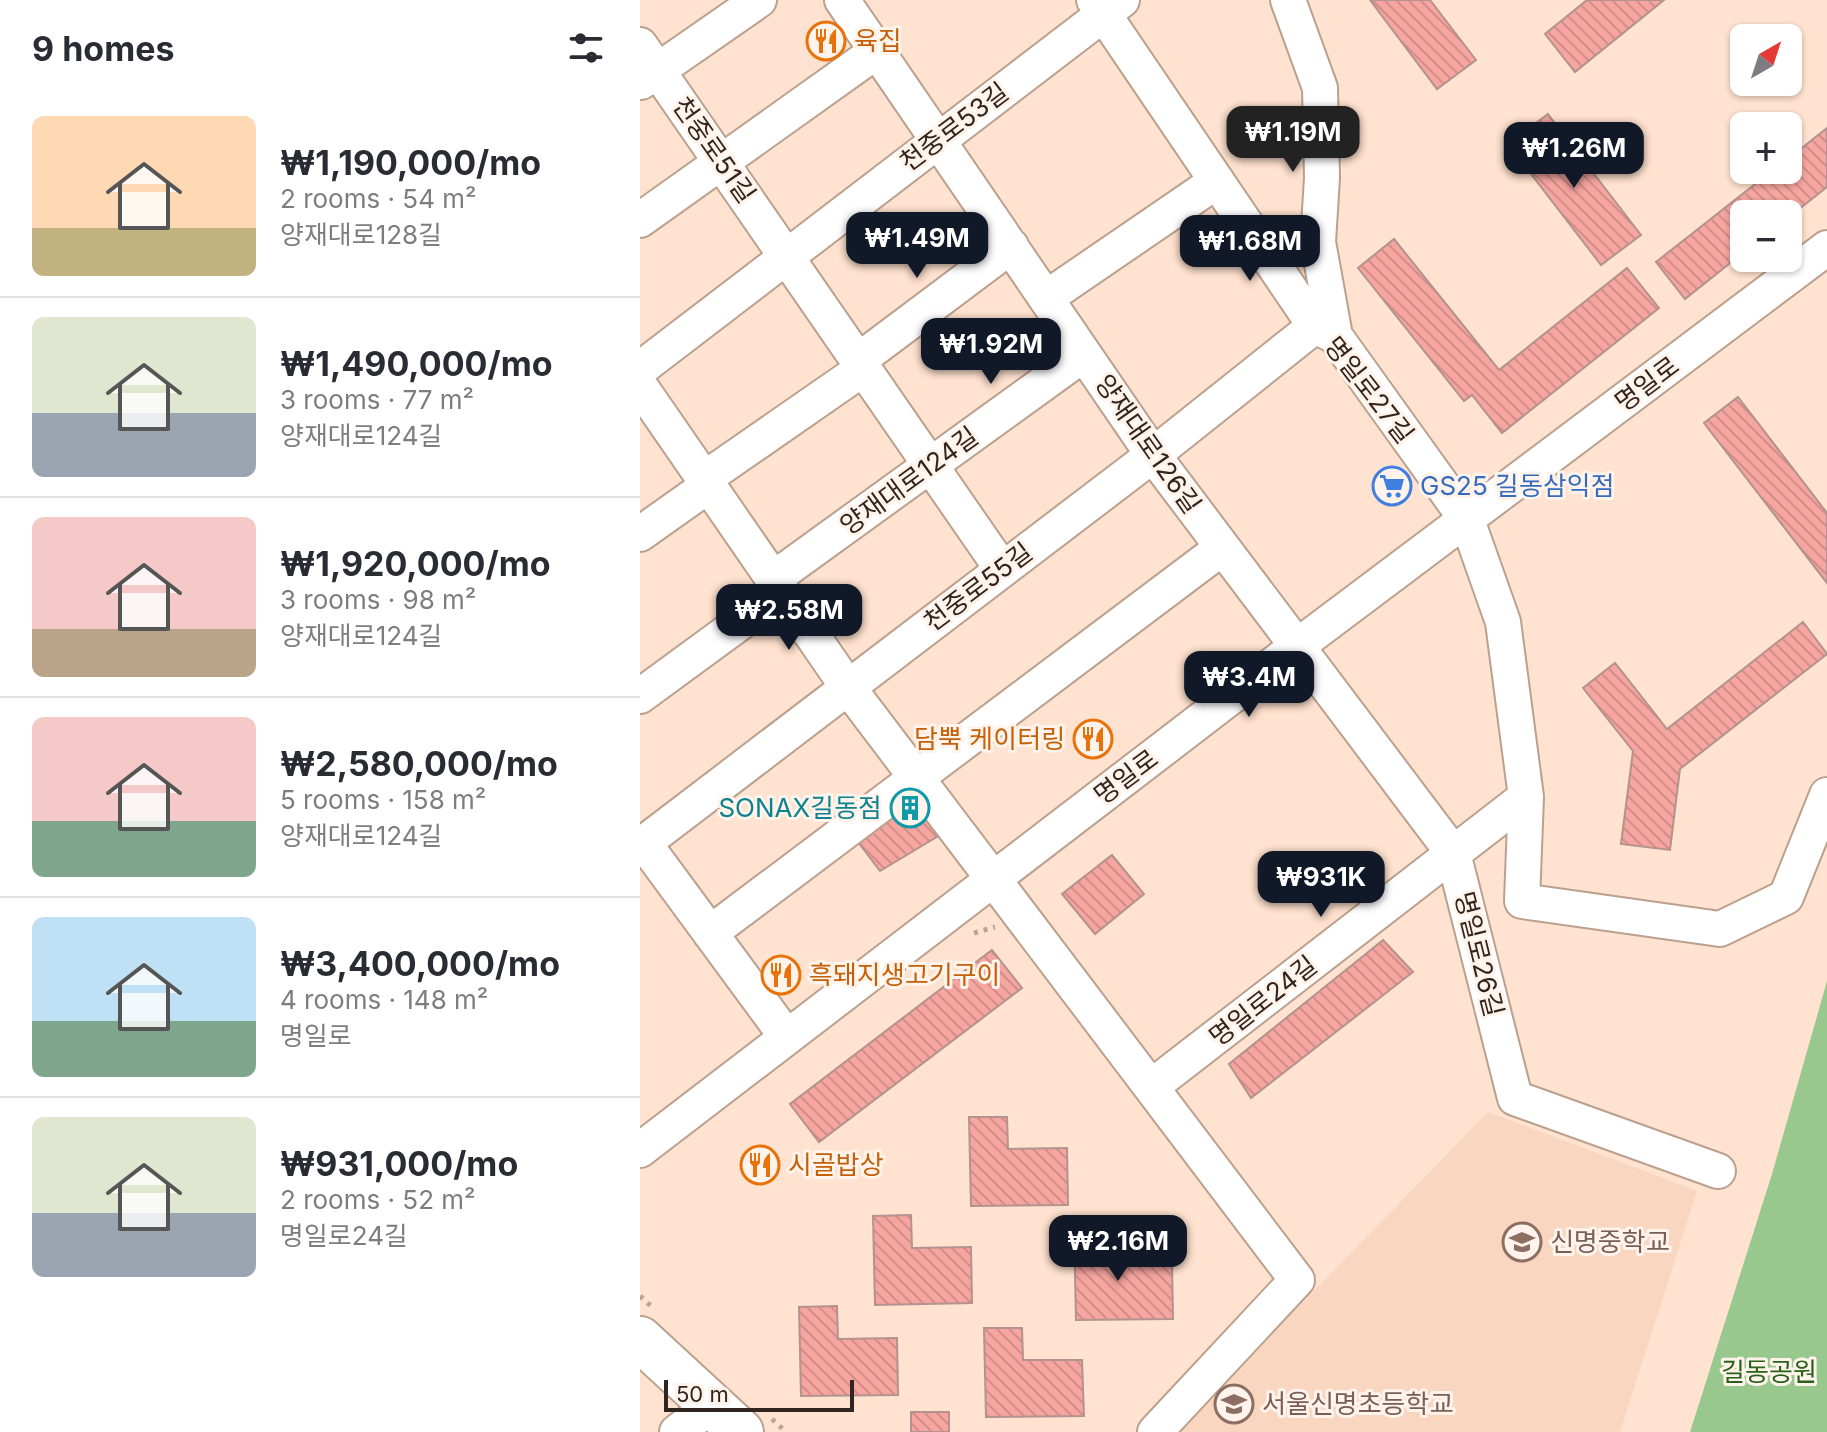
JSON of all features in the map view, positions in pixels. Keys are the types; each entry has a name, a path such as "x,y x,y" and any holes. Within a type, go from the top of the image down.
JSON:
{"main road":[{"path":"640,1339 726,1418"}],"street":[{"path":"646,66 759,0"},
{"name":"양재대로126길","path":"842,0 1153,455 1296,647"},
{"path":"1288,0 1320,88 1318,242 1325,331"},
{"name":"명일로27길","path":"1107,5 1217,181 1467,520"},
{"name":"천중로53길","path":"640,369 1107,5"},
{"path":"640,220 877,51"},
{"name":"천중로51길","path":"646,66 722,162 787,256"},
{"path":"1046,298 1217,181"},
{"path":"640,534 1011,246"},
{"name":"명일로","path":"640,1150 1296,647 1827,248"},
{"path":"787,256 1002,569"},
{"name":"천중로55길","path":"642,845 1153,455 1325,331"},
{"name":"양재대로124길","path":"640,696 930,465 1084,354"},
{"path":"640,386 847,686 1297,1280 1155,1432"},
{"path":"1467,520 1503,622 1526,797 1522,901 1720,929 1786,897 1827,795"},
{"path":"710,933 1222,548"},
{"name":"명일로26길","path":"1296,647 1453,853 1515,1098 1718,1171"},
{"name":"명일로24길","path":"1151,1087 1526,797"},
{"path":"642,845 786,1036"},
{"path":"677,1432 726,1418"}],"path":[{"path":"963,941 976,931 1000,926"}],"shaded area":[{"name":"신명중학교","path":"1488,1112 1697,1191 1620,1432 1177,1432"}],"green space":[{"name":"길동공원","path":"1827,981 1827,1432 1690,1432 1772,1174"}],"building":[{"path":"1370,0 1430,0 1476,60 1437,89"},
{"path":"1587,0 1664,0 1575,72 1545,34"},
{"path":"1548,114 1641,235 1601,265 1508,144"},
{"path":"1827,128 1827,187 1802,207 1802,200 1735,200 1755,184 1802,184 1802,148"},
{"path":"1730,204 1730,263 1685,299 1656,262"},
{"path":"1394,239 1499,370 1627,268 1659,308 1502,433 1472,395 1464,401 1358,268"},
{"path":"1738,397 1827,513 1827,583 1704,423"},
{"path":"1803,622 1827,654 1680,769 1670,850 1621,844 1633,751 1583,688 1615,663 1667,729"},
{"name":"SONAX길동점","path":"917,787 950,829 880,871 852,834"},
{"path":"1112,855 1144,894 1095,934 1062,894"},
{"path":"1383,940 1413,972 1251,1098 1229,1064"},
{"path":"992,950 1022,988 819,1142 790,1104"},
{"path":"969,1117 1007,1117 1008,1149 1067,1148 1068,1205 971,1206"},
{"path":"911,1215 912,1248 971,1247 972,1303 875,1305 873,1216"},
{"path":"1112,1230 1112,1263 1172,1262 1173,1319 1076,1320 1074,1231"},
{"path":"837,1306 838,1339 897,1338 898,1395 801,1396 799,1307"},
{"path":"984,1328 1022,1328 1023,1360 1082,1360 1084,1416 986,1417"},
{"path":"911,1412 949,1412 949,1432 911,1432"}],"place":[{"name":"육집","path":"826,41"},
{"name":"GS25 길동삼익점","path":"1392,486"},
{"name":"담뿍 케이터링","path":"1093,739"},
{"name":"SONAX길동점","path":"910,808"},
{"name":"흑돼지생고기구이","path":"781,975"},
{"name":"시골밥상","path":"760,1165"},
{"name":"신명중학교","path":"1522,1242"},
{"name":"서울신명초등학교","path":"1234,1404"}]}
